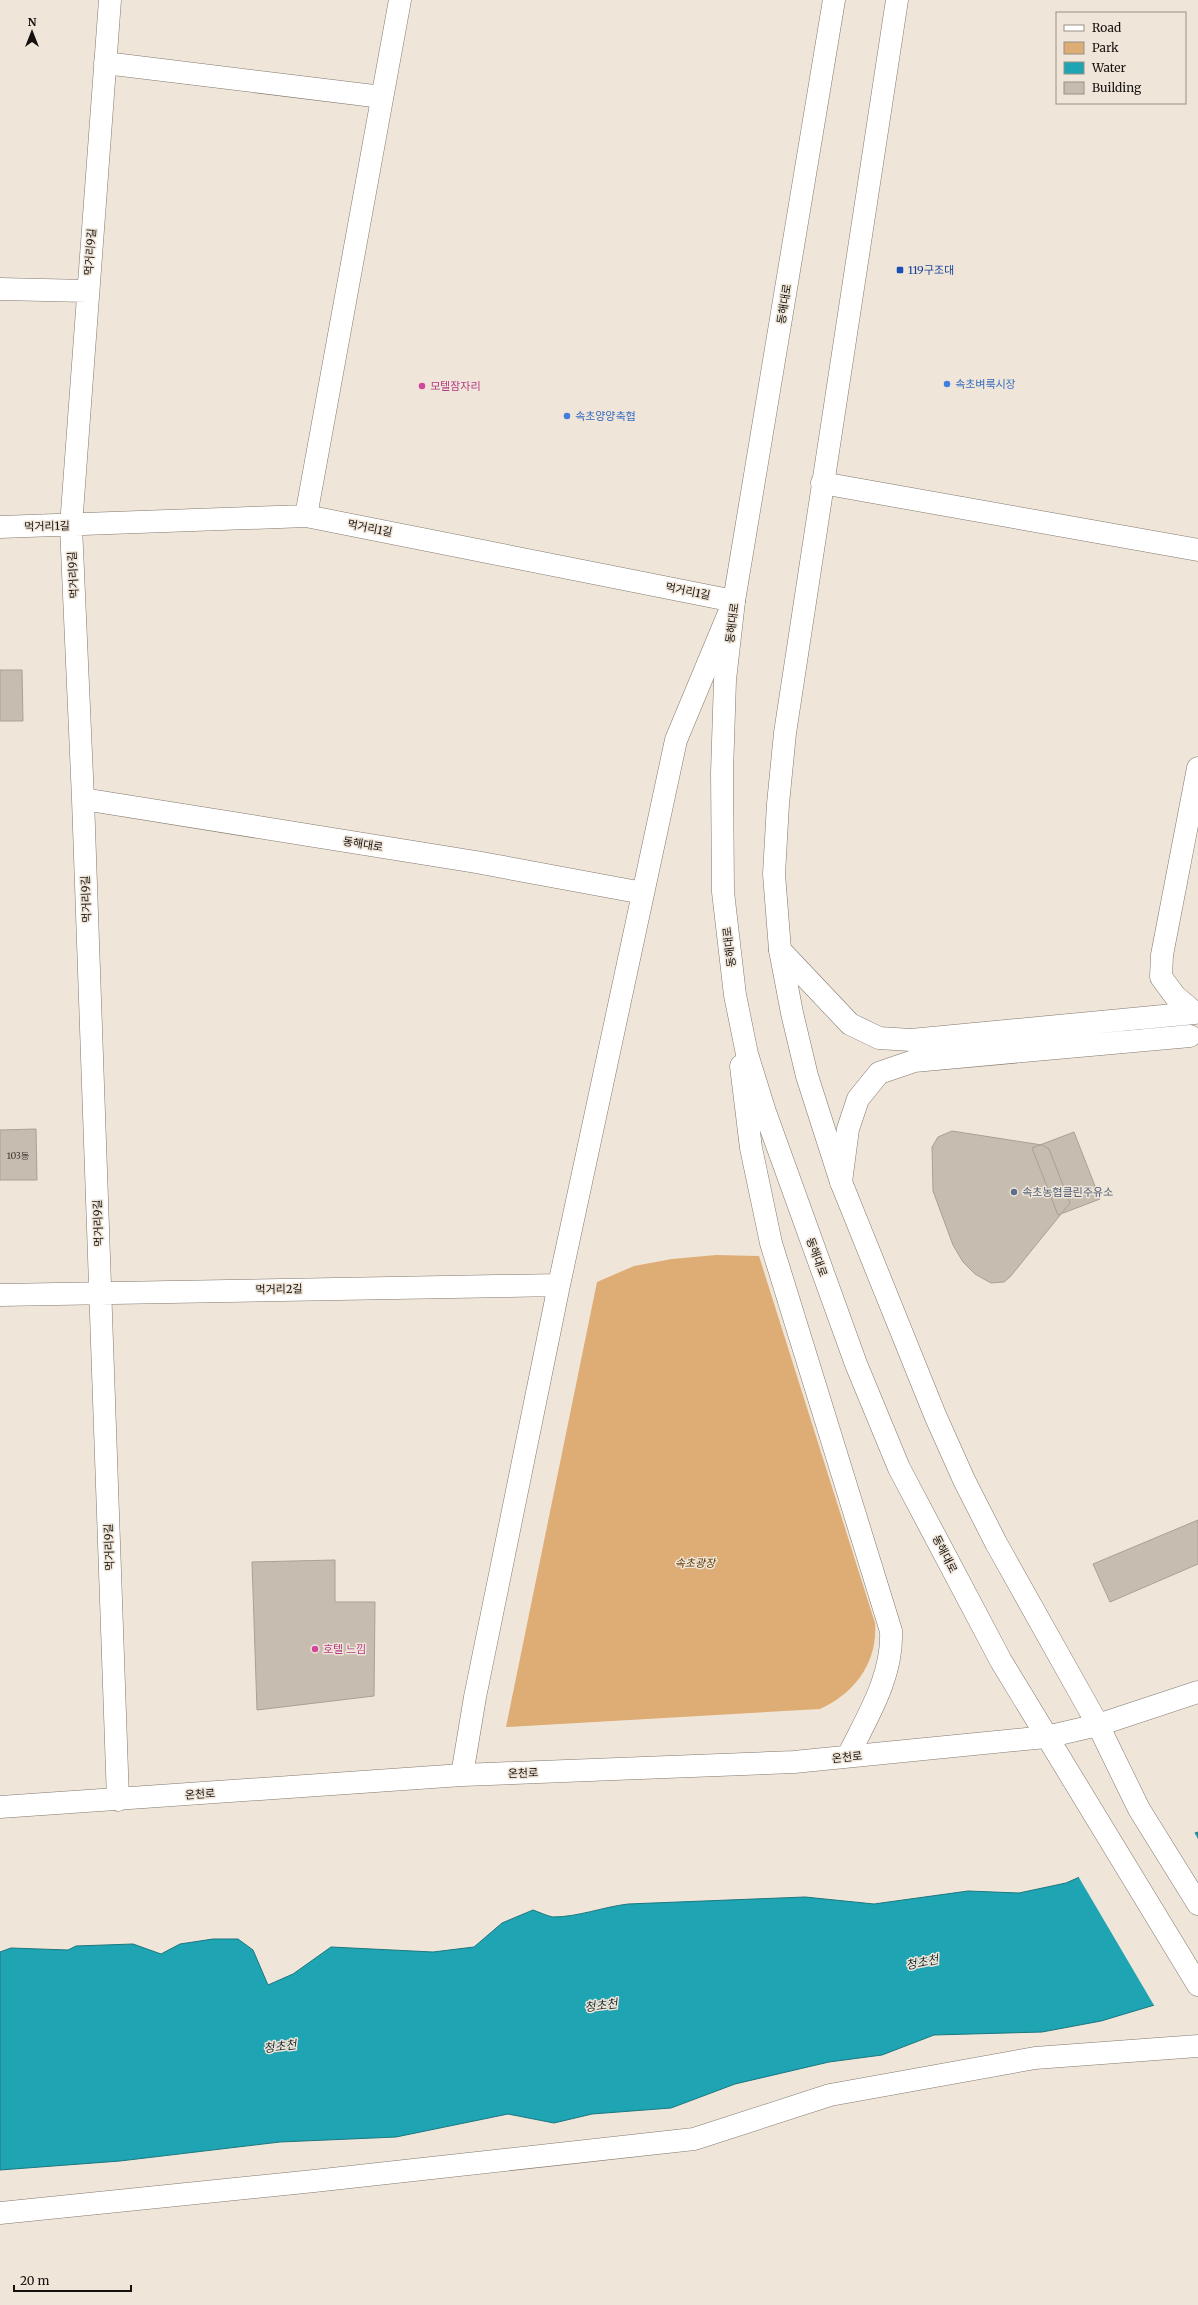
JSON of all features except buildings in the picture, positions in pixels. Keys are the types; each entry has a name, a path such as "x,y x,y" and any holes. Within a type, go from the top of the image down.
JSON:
{"street":[{"name":"먹거리9길","path":"110,0 70,526 83,799 118,1800"},
{"path":"306,516 400,0"},
{"name":"동해대로","path":"834,0 734,601 725,680 722,781 723,892 735,995 747,1054 765,1112 856,1364 896,1461 1001,1661 1198,1984"},
{"path":"897,0 822,483 786,733 778,804 774,874 780,950 792,1013 807,1076 841,1182 935,1415 964,1480 996,1543 1098,1725 1139,1809 1198,1904"},
{"path":"105,64 382,97"},
{"path":"0,289 87,291"},
{"path":"822,483 1198,550"},
{"name":"먹거리1길","path":"0,527 70,526 306,516 734,601"},
{"path":"462,1775 475,1697 559,1284 676,740 734,601"},
{"path":"1197,1006 1175,996 1161,977 1162,955 1198,768"},
{"name":"동해대로","path":"83,799 476,862 643,893"},
{"path":"780,950 850,1024 879,1038 911,1040 1197,1006"},
{"path":"735,995 750,1141 771,1243 891,1631 892,1649 885,1680 848,1756"},
{"path":"841,1182 848,1129 858,1100 880,1073 914,1061 1194,1037 1197,1006"},
{"name":"먹거리2길","path":"0,1295 559,1284"},
{"name":"온천로","path":"0,1807 462,1775 794,1762 1046,1737 1098,1725 1198,1692"},
{"path":"0,2213 322,2181 694,2139 830,2095 1035,2058 1198,2046"}],"green space":[{"name":"속초광장","path":"716,1255 759,1256 875,1623 873,1651 868,1663 862,1675 854,1685 833,1702 820,1709 506,1727 597,1282 634,1266 672,1259"}],"water":[{"name":"청초천","path":"1198,1832 1198,1992 1101,2021 1042,2032 934,2035 882,2055 829,2062 735,2084 671,2108 592,2114 554,2123 508,2114 396,2137 280,2142 120,2161 0,2170 0,1952 11,1948 68,1950 76,1946 133,1944 161,1954 180,1944 213,1939 238,1939 253,1950 268,1985 293,1974 331,1947 433,1952 474,1947 502,1923 533,1910 553,1917 562,1917 628,1904 805,1897 874,1904 968,1891 1019,1893 1066,1883 1109,1864"}],"pier":[{"path":"1194,1832 1198,1839 1198,1994 1155,2007 1078,1876 1108,1862"}],"place":[{"name":"119구조대","path":"900,270"},
{"name":"속초벼룩시장","path":"947,384"},
{"name":"모텔잠자리","path":"422,386"},
{"name":"속초양양축협","path":"567,416"},
{"name":"속초농협클린주유소","path":"1014,1192"},
{"name":"호텔 느낌","path":"315,1649"}]}
